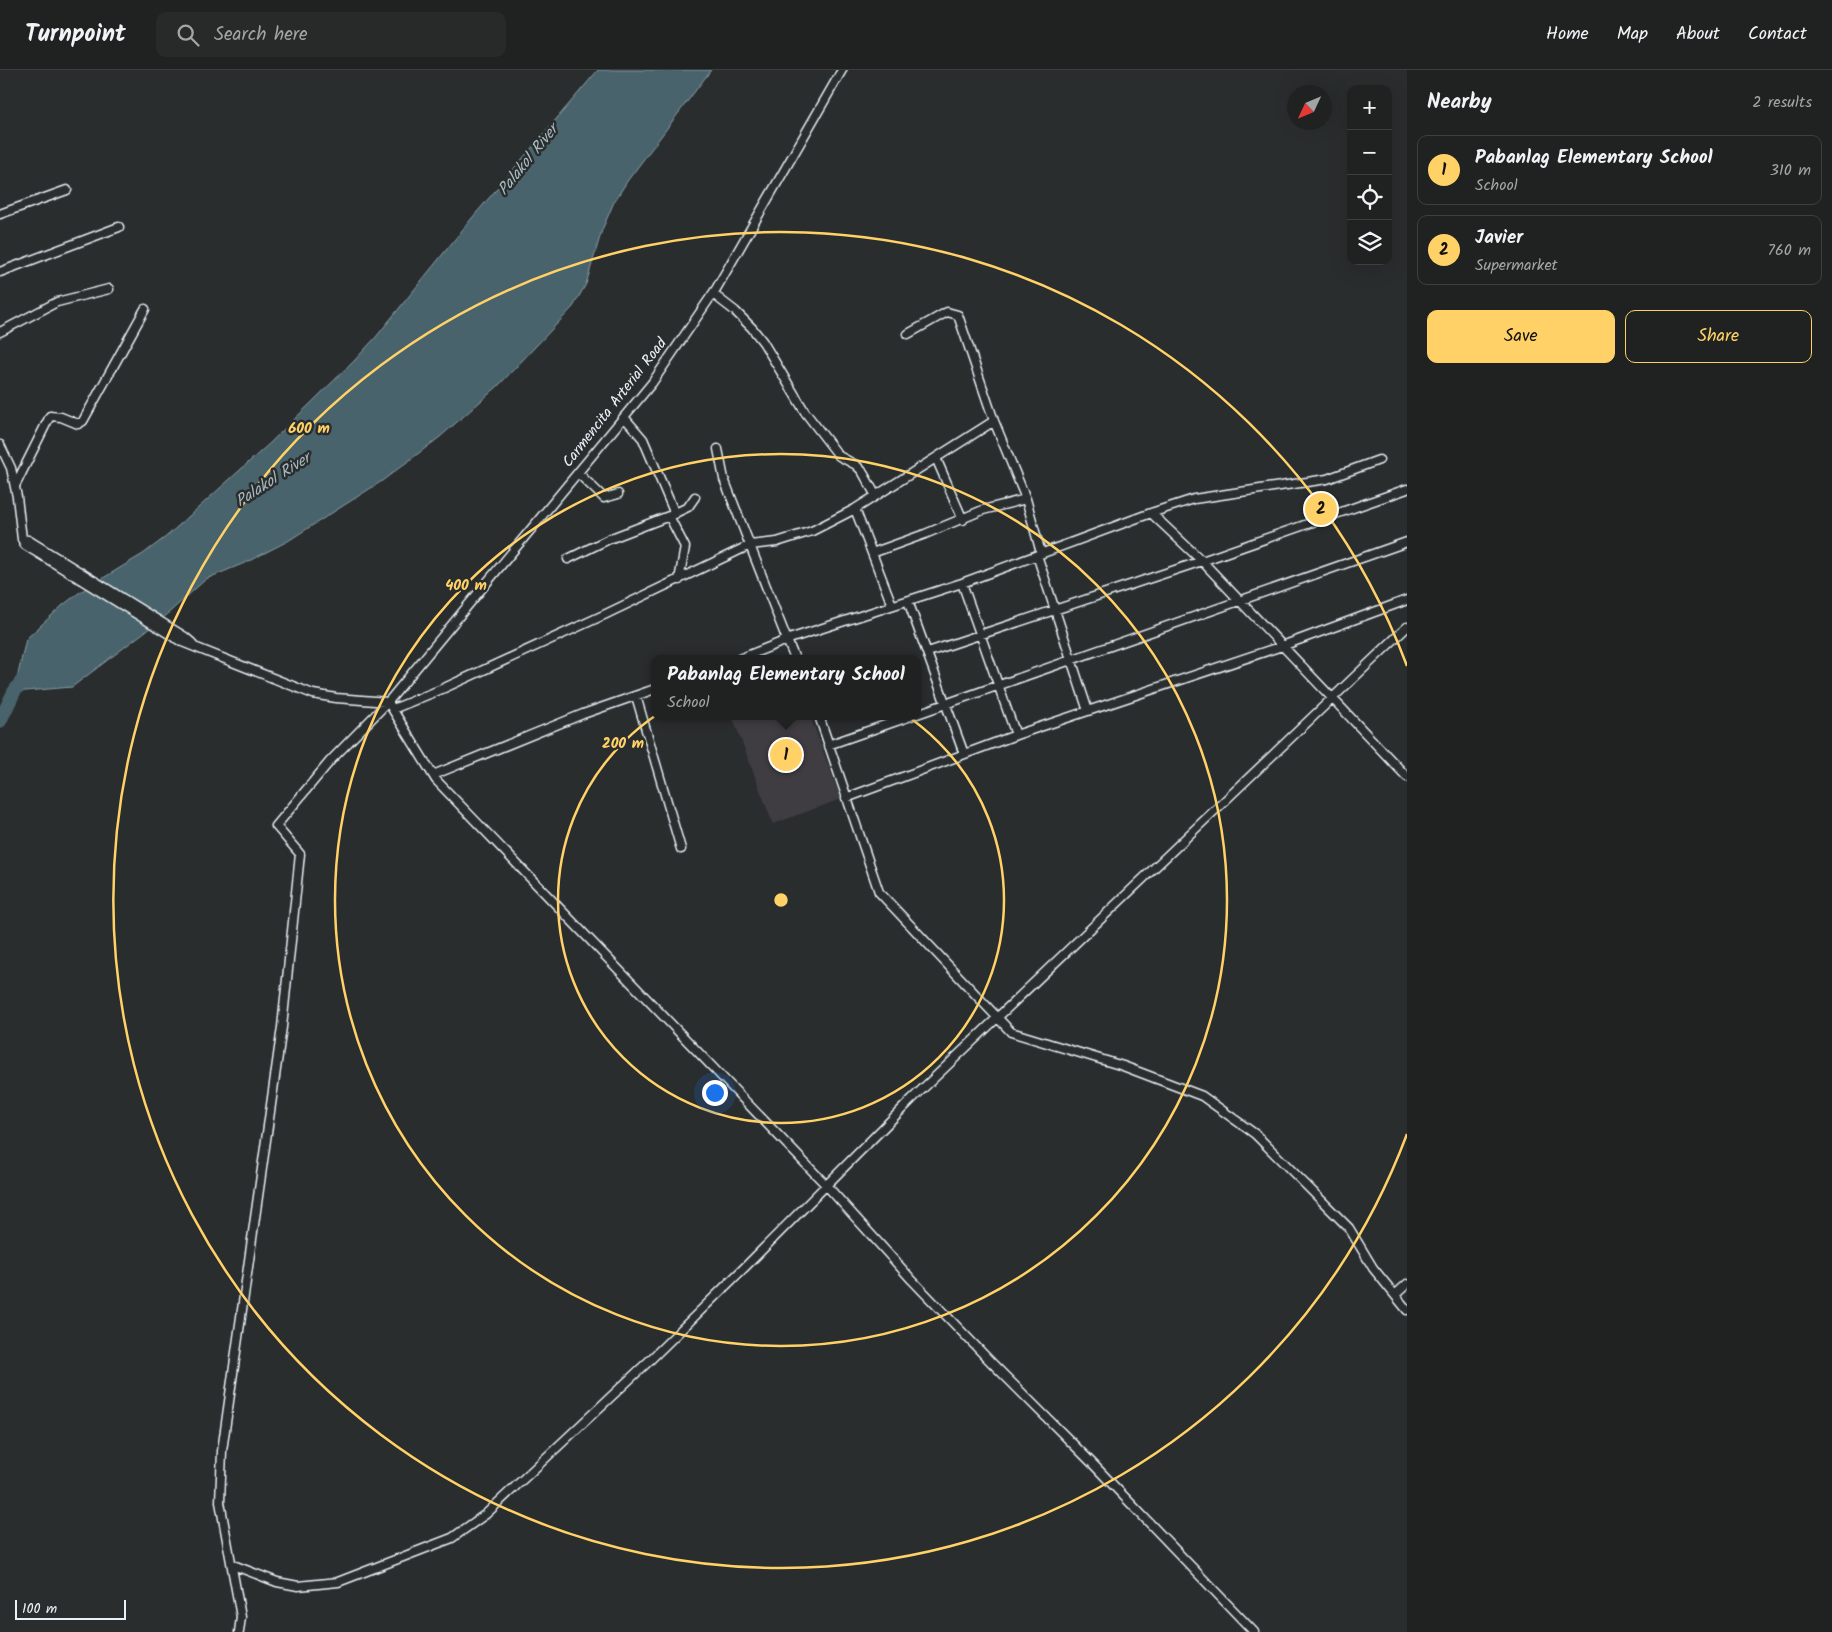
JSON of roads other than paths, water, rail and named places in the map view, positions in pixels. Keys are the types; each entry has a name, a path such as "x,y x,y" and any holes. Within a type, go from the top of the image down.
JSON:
{"street":[{"name":"Carmencita Arterial Road","path":"233,1565 220,1502 222,1451 280,1036 300,854 276,826 331,760 388,702 652,383 713,294 842,70"},
{"path":"0,214 68,190"},
{"path":"0,272 120,227"},
{"path":"0,332 57,302 109,289"},
{"path":"713,294 735,311 752,328 763,342 805,412 839,456 856,465 862,472 876,496"},
{"path":"15,486 50,416 61,417 78,424 83,421 145,309"},
{"path":"908,334 947,312 958,314 994,421 1026,499 1039,554 1088,711"},
{"path":"624,417 643,440 685,546 679,580"},
{"path":"392,709 442,689 679,580 750,545 777,542 812,531 855,510 994,421"},
{"path":"0,445 11,468 25,541 195,646 313,694 336,698 388,702 436,780 827,1186 912,1280 1091,1462 1254,1632"},
{"path":"718,449 724,479 786,640 794,655"},
{"path":"936,458 963,520"},
{"path":"749,655 786,640 962,583 1194,499 1327,479 1379,460"},
{"path":"578,473 604,498 618,494"},
{"path":"928,652 1202,561 1407,488"},
{"path":"568,559 609,538 672,515 688,507 694,496"},
{"path":"872,553 963,520 983,510 1026,499"},
{"path":"855,510 892,606"},
{"path":"1151,513 1202,561 1407,777"},
{"path":"921,713 1407,542"},
{"path":"962,583 1016,735"},
{"path":"846,798 1016,735 1282,646 1407,600"},
{"path":"908,601 964,754"},
{"path":"239,1632 241,1617 233,1565 277,1582 298,1586 338,1582 452,1538 486,1514 528,1476 583,1421 643,1367 827,1186 912,1099 1407,627"},
{"path":"433,775 583,714 651,690"},
{"path":"636,696 680,850"},
{"path":"820,720 880,892 1011,1032 1123,1066 1202,1096 1256,1134 1349,1228 1373,1268 1407,1310"},
{"path":"828,745 900,720"},
{"path":"1395,1295 1407,1284"}],"water":[{"path":"598,70 711,70 628,180 614,202 602,230 586,284 573,307 498,386 440,437 382,481 288,541 247,562 206,579 163,618 72,687 14,692 26,639 80,592 143,554 167,536 270,443 354,361"}],"waterway":[{"name":"Palakol River","path":"0,721 14,692 24,678"}],"place":[{"name":"Javier","path":"1321,509"},
{"name":"Pabanlag Elementary School","path":"786,755"}]}
